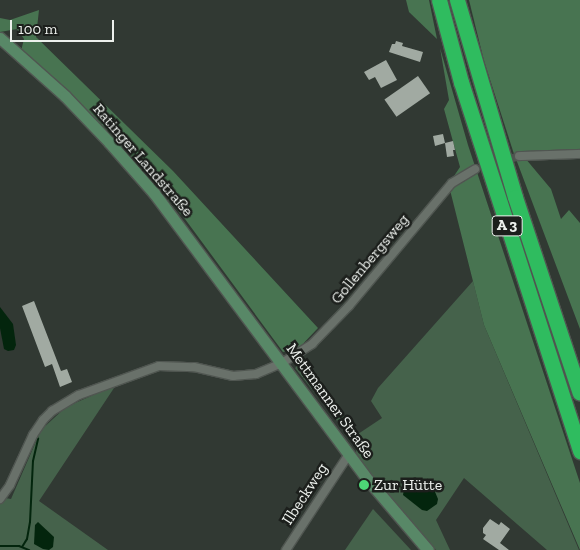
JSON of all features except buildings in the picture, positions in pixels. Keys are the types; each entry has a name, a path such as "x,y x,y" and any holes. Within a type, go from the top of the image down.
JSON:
{"highway":[{"name":"A 3","path":"440,0 461,82 580,452"},
{"name":"A 3","path":"457,0 513,188 580,393"}],"main road":[{"name":"Ratinger Landstraße","path":"0,38 65,96 109,142 167,209 247,316"},
{"name":"Mettmanner Straße","path":"247,316 383,499 428,550"}],"street":[{"path":"519,156 580,154"},
{"name":"Gollenbergsweg","path":"0,499 10,485 33,435 43,420 52,410 79,395 159,366 194,367 233,376 256,374 282,363 312,344 349,306 452,183 475,169"},
{"name":"Ilbeckweg","path":"286,550 349,454"}],"shaded area":[{"path":"406,0 429,0 437,39 409,12"},
{"path":"469,0 580,0 580,151 514,154 484,61"},
{"path":"39,10 36,37 173,171 318,328 299,348 283,352 185,219 95,118 21,51 24,39 17,29 0,32 0,18 10,20"},
{"path":"440,48 468,145 580,483 580,550 484,325 450,190 460,183 454,176 460,167 444,109 449,100"},
{"path":"525,158 551,189 561,219 569,210 580,223 580,329 516,159"},
{"path":"473,281 484,325 579,550 547,550 464,478 436,520 450,550 436,550 391,501 356,453 357,446 295,368 301,362 358,434 382,418 371,401 378,388"},
{"path":"0,307 13,324 16,345 14,350 8,351 4,349 0,328"},
{"path":"116,385 39,501 108,550 0,550 0,497 11,499 41,430 66,407"},
{"path":"424,480 433,487 438,499 437,504 427,511 422,510 403,495 404,489"},
{"path":"373,509 411,550 345,550"},
{"path":"38,522 54,537 53,547 49,550 34,544 35,525"}],"waterway":[{"path":"22,547 27,539 30,522 33,461 38,439"},
{"path":"0,546 19,546 29,550"}],"tunnel":[{"path":"485,166 519,156"}],"place":[{"name":"Zur Hütte","path":"364,485"}]}
